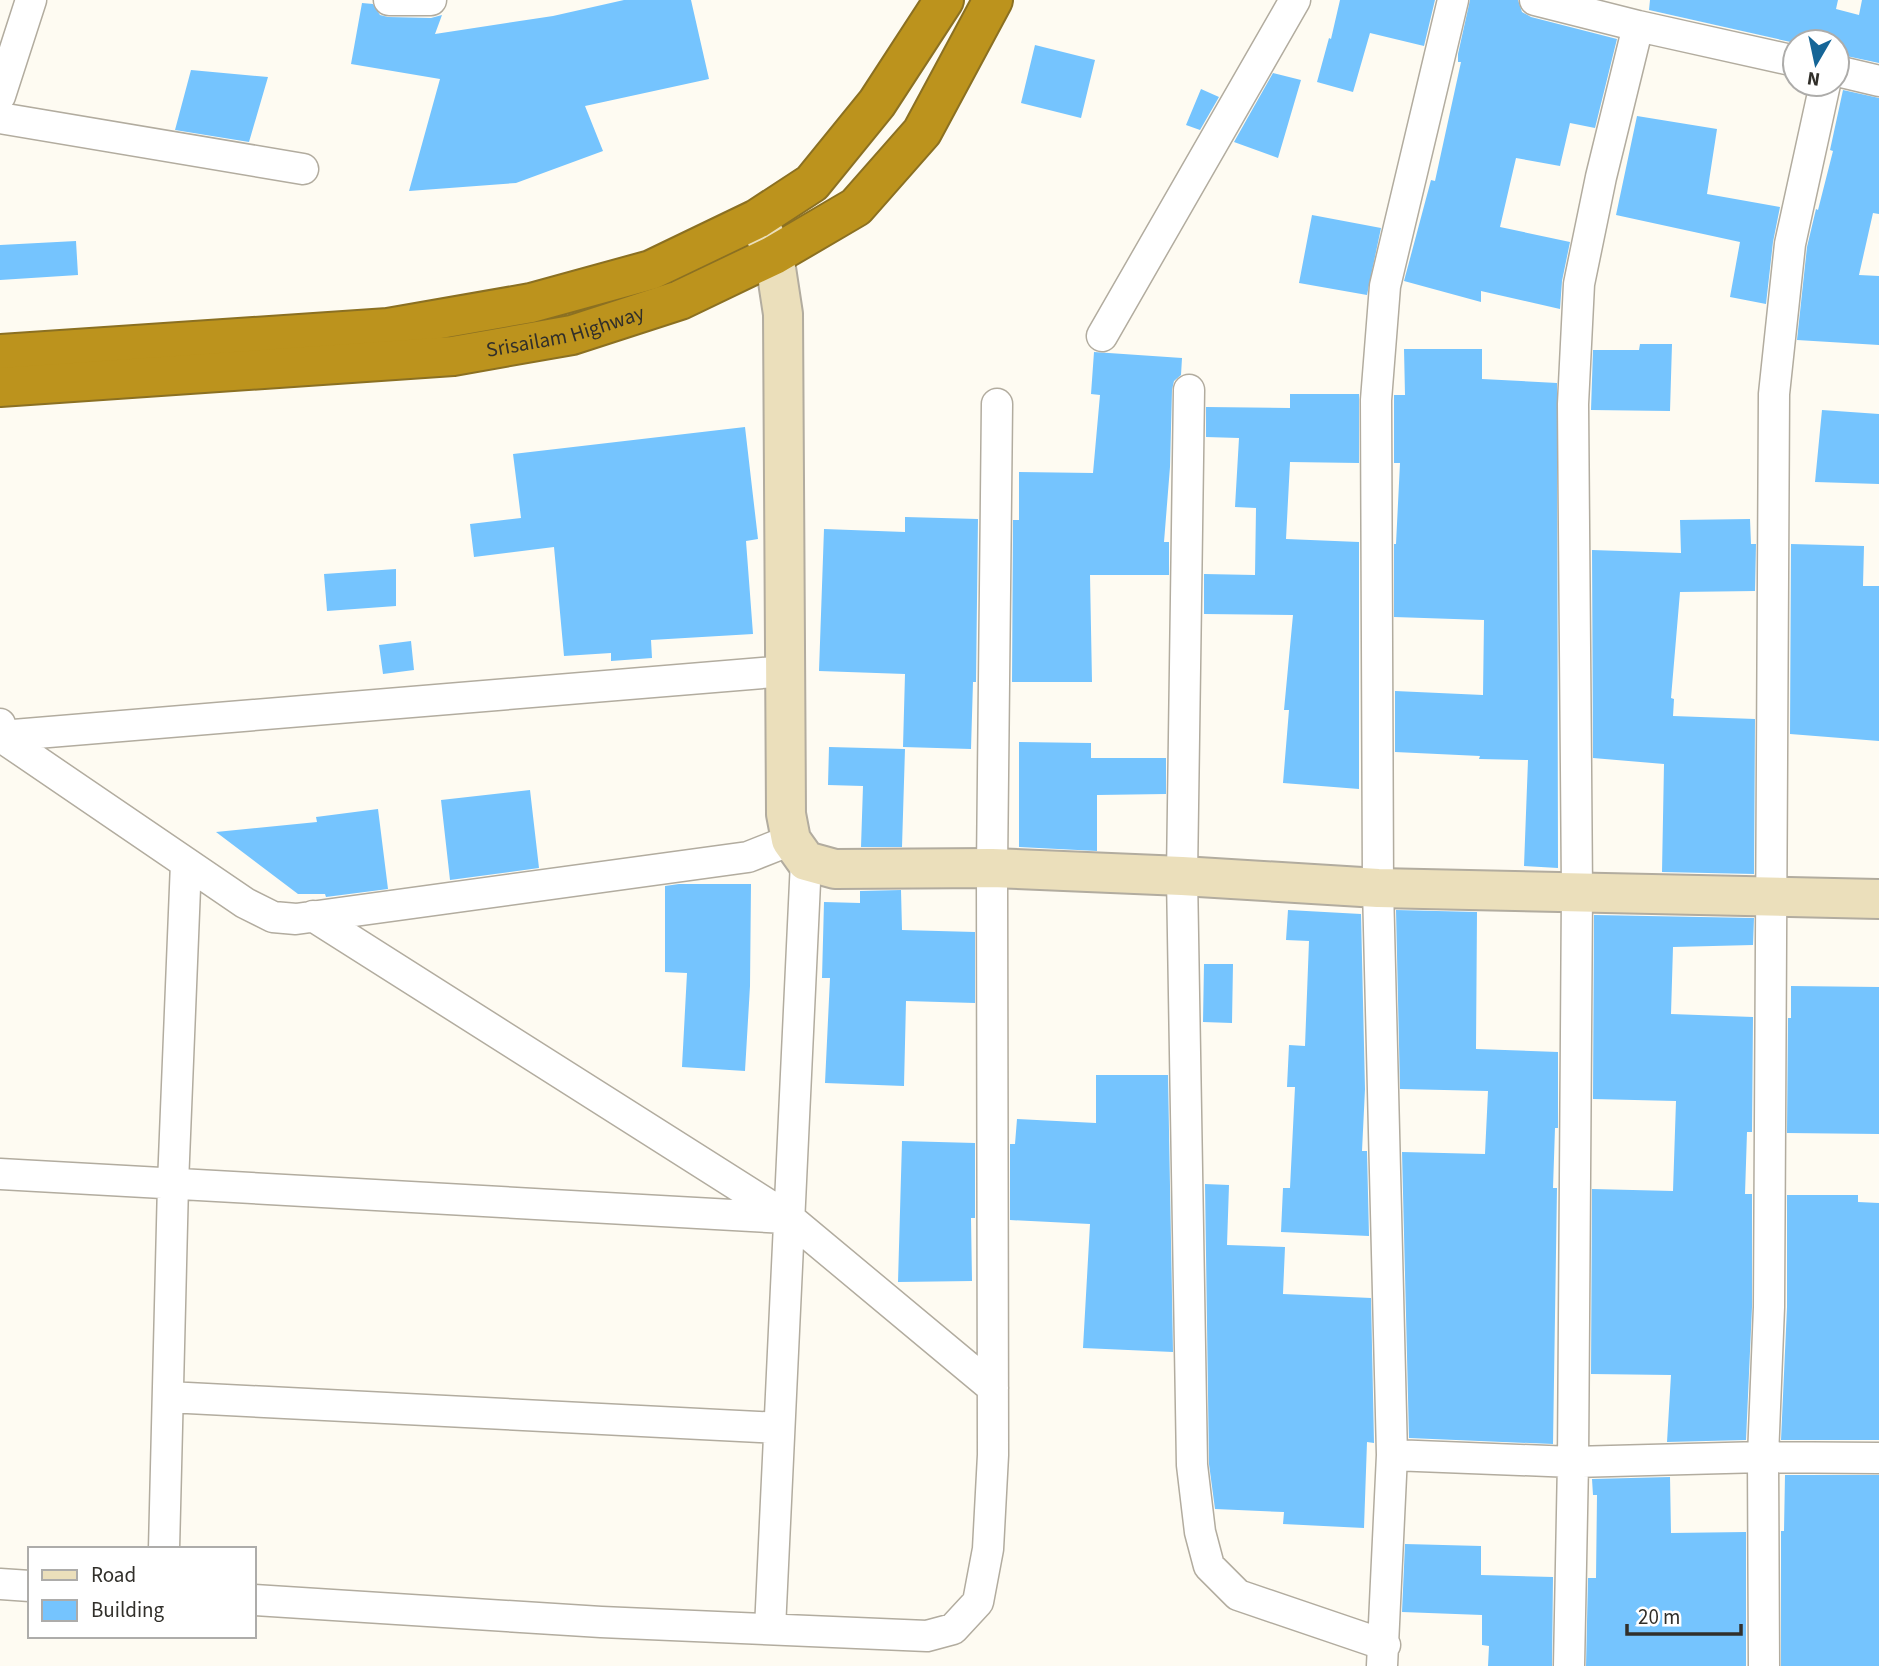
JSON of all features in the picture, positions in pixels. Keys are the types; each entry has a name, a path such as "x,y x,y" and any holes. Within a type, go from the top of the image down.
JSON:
{"highway":[{"name":"Srisailam Highway","path":"0,354 388,328 531,303 651,270 757,219 812,183 877,103 944,0"},
{"name":"Srisailam Highway","path":"0,387 453,356 572,335 680,300 774,255 856,207 922,132 993,0"}],"street":[{"path":"0,96 31,0"},
{"path":"389,0 430,0"},
{"path":"1102,336 1295,0"},
{"path":"1189,390 1182,876 1192,1465 1200,1532 1209,1566 1238,1595 1383,1655 1392,1455 1378,888 1376,400 1385,286 1452,0"},
{"path":"1535,0 1781,58"},
{"path":"1569,1666 1577,891 1573,404 1579,284 1601,177 1638,26"},
{"path":"1851,74 1879,81"},
{"path":"1764,1666 1763,1457 1769,1307 1774,394 1790,244 1822,98"},
{"path":"0,118 303,169"},
{"path":"757,219 774,255 783,314 786,814 799,851 789,1218 769,1629"},
{"path":"256,1600 601,1622 927,1636 953,1629 978,1602 988,1549 993,1455 992,868 997,404"},
{"path":"0,736 787,671"},
{"path":"0,724 0,736"},
{"path":"0,736 245,903 273,917 296,919 799,851 835,870 992,868 1378,888 1879,899"},
{"path":"164,1547 173,1184 186,863"},
{"path":"313,916 789,1218 993,1388"},
{"path":"0,1174 789,1218"},
{"path":"168,1397 779,1428"},
{"path":"1392,1455 1573,1462 1763,1457 1879,1458"},
{"path":"0,1584 28,1586"}],"building":[{"path":"624,0 691,0 709,79 585,106 603,151 516,183 409,191 440,79 351,64 362,3 373,4 380,15 388,17 431,18 442,15 435,34 553,16"},
{"path":"1340,0 1435,0 1424,46 1370,33 1353,92 1317,82"},
{"path":"1470,0 1518,0 1522,12 1531,17 1617,39 1595,128 1570,123 1560,166 1516,158 1500,227 1570,242 1562,281 1560,309 1481,291 1481,302 1404,281 1431,180 1435,181 1461,62 1458,62 1458,54"},
{"path":"1650,0 1838,0 1836,9 1859,15 1862,0 1879,0 1879,63 1851,57 1851,28 1781,28 1781,40 1649,10"},
{"path":"1035,45 1095,60 1081,118 1021,103"},
{"path":"191,70 268,77 249,142 175,130"},
{"path":"1273,73 1301,80 1278,158 1234,142"},
{"path":"1201,89 1219,97 1200,130 1186,125"},
{"path":"1851,92 1879,98 1879,214 1873,213 1859,275 1879,276 1879,345 1797,340 1807,247 1833,151 1830,150 1841,98 1851,98"},
{"path":"1637,116 1717,129 1707,194 1780,207 1766,304 1730,297 1740,242 1616,215"},
{"path":"1312,215 1381,228 1367,295 1299,283"},
{"path":"76,241 78,275 0,280 0,245"},
{"path":"1640,344 1672,344 1670,411 1591,410 1593,350 1639,350"},
{"path":"1404,349 1482,349 1482,379 1557,383 1558,868 1524,866 1528,760 1395,752 1395,691 1483,695 1484,620 1394,617 1394,544 1400,463 1394,463 1394,395 1405,395"},
{"path":"1094,352 1182,358 1181,375 1174,381 1172,390 1164,542 1169,542 1169,575 1090,575 1092,682 1012,682 1013,520 1019,520 1019,472 1093,473 1100,395 1091,394"},
{"path":"1290,394 1359,394 1359,463 1290,462 1286,539 1359,542 1359,789 1283,783 1289,710 1284,710 1293,615 1204,614 1204,574 1255,575 1256,508 1235,507 1239,438 1206,437 1206,407 1290,408"},
{"path":"1822,410 1879,414 1879,484 1815,482"},
{"path":"745,427 758,539 746,541 753,634 651,640 652,658 611,661 611,653 564,656 554,547 474,557 470,524 521,518 513,454"},
{"path":"905,517 978,519 976,682 973,682 971,749 903,747 905,674 819,671 824,529 905,532"},
{"path":"1750,519 1751,544 1756,544 1755,591 1680,592 1671,698 1674,699 1673,716 1755,719 1754,874 1662,872 1664,764 1593,758 1592,550 1681,553 1680,520"},
{"path":"1791,544 1864,546 1863,586 1879,586 1879,741 1790,734"},
{"path":"396,569 396,606 327,611 324,574"},
{"path":"411,641 414,670 383,674 379,645"},
{"path":"1019,742 1091,743 1091,758 1166,758 1166,794 1097,795 1097,851 1019,847"},
{"path":"829,747 905,749 902,847 861,847 863,786 828,785"},
{"path":"530,790 539,868 450,880 441,800"},
{"path":"378,809 388,889 326,897 325,894 298,894 216,832 317,822 316,817"},
{"path":"751,884 750,986 745,1071 682,1067 687,973 665,972 665,886"},
{"path":"901,890 902,930 975,932 975,1003 906,1001 904,1086 825,1083 830,978 822,978 824,902 860,903 860,891"},
{"path":"1288,910 1361,914 1365,1089 1362,1151 1367,1151 1369,1236 1281,1232 1283,1188 1290,1188 1295,1087 1287,1087 1289,1045 1305,1046 1309,941 1286,940"},
{"path":"1396,910 1477,912 1476,1049 1558,1052 1558,1128 1555,1128 1553,1188 1557,1188 1553,1444 1409,1438 1402,1152 1485,1154 1488,1091 1400,1089"},
{"path":"1594,915 1754,918 1753,945 1673,947 1671,1014 1753,1017 1752,1132 1747,1132 1745,1194 1752,1194 1752,1307 1746,1440 1667,1442 1671,1375 1591,1374 1592,1189 1673,1191 1676,1101 1593,1099"},
{"path":"1204,964 1233,964 1232,1023 1203,1022"},
{"path":"1791,986 1879,987 1879,1134 1787,1133 1788,1018 1791,1018"},
{"path":"1096,1075 1168,1075 1173,1352 1083,1348 1090,1224 1010,1220 1010,1144 1015,1144 1017,1119 1096,1123"},
{"path":"902,1141 975,1143 975,1218 971,1218 972,1281 898,1282"},
{"path":"1205,1184 1229,1185 1227,1245 1285,1247 1283,1294 1371,1298 1374,1443 1367,1442 1364,1528 1283,1524 1284,1512 1215,1509 1209,1464"},
{"path":"1787,1195 1858,1195 1858,1202 1879,1203 1879,1440 1781,1440 1787,1307"},
{"path":"1785,1475 1879,1475 1879,1666 1781,1666 1781,1531 1784,1531"},
{"path":"1670,1477 1671,1533 1746,1532 1746,1666 1586,1666 1588,1578 1596,1578 1597,1495 1593,1495 1592,1479"},
{"path":"1405,1544 1481,1546 1481,1575 1553,1577 1552,1666 1488,1666 1489,1646 1482,1645 1482,1615 1402,1612"}]}
